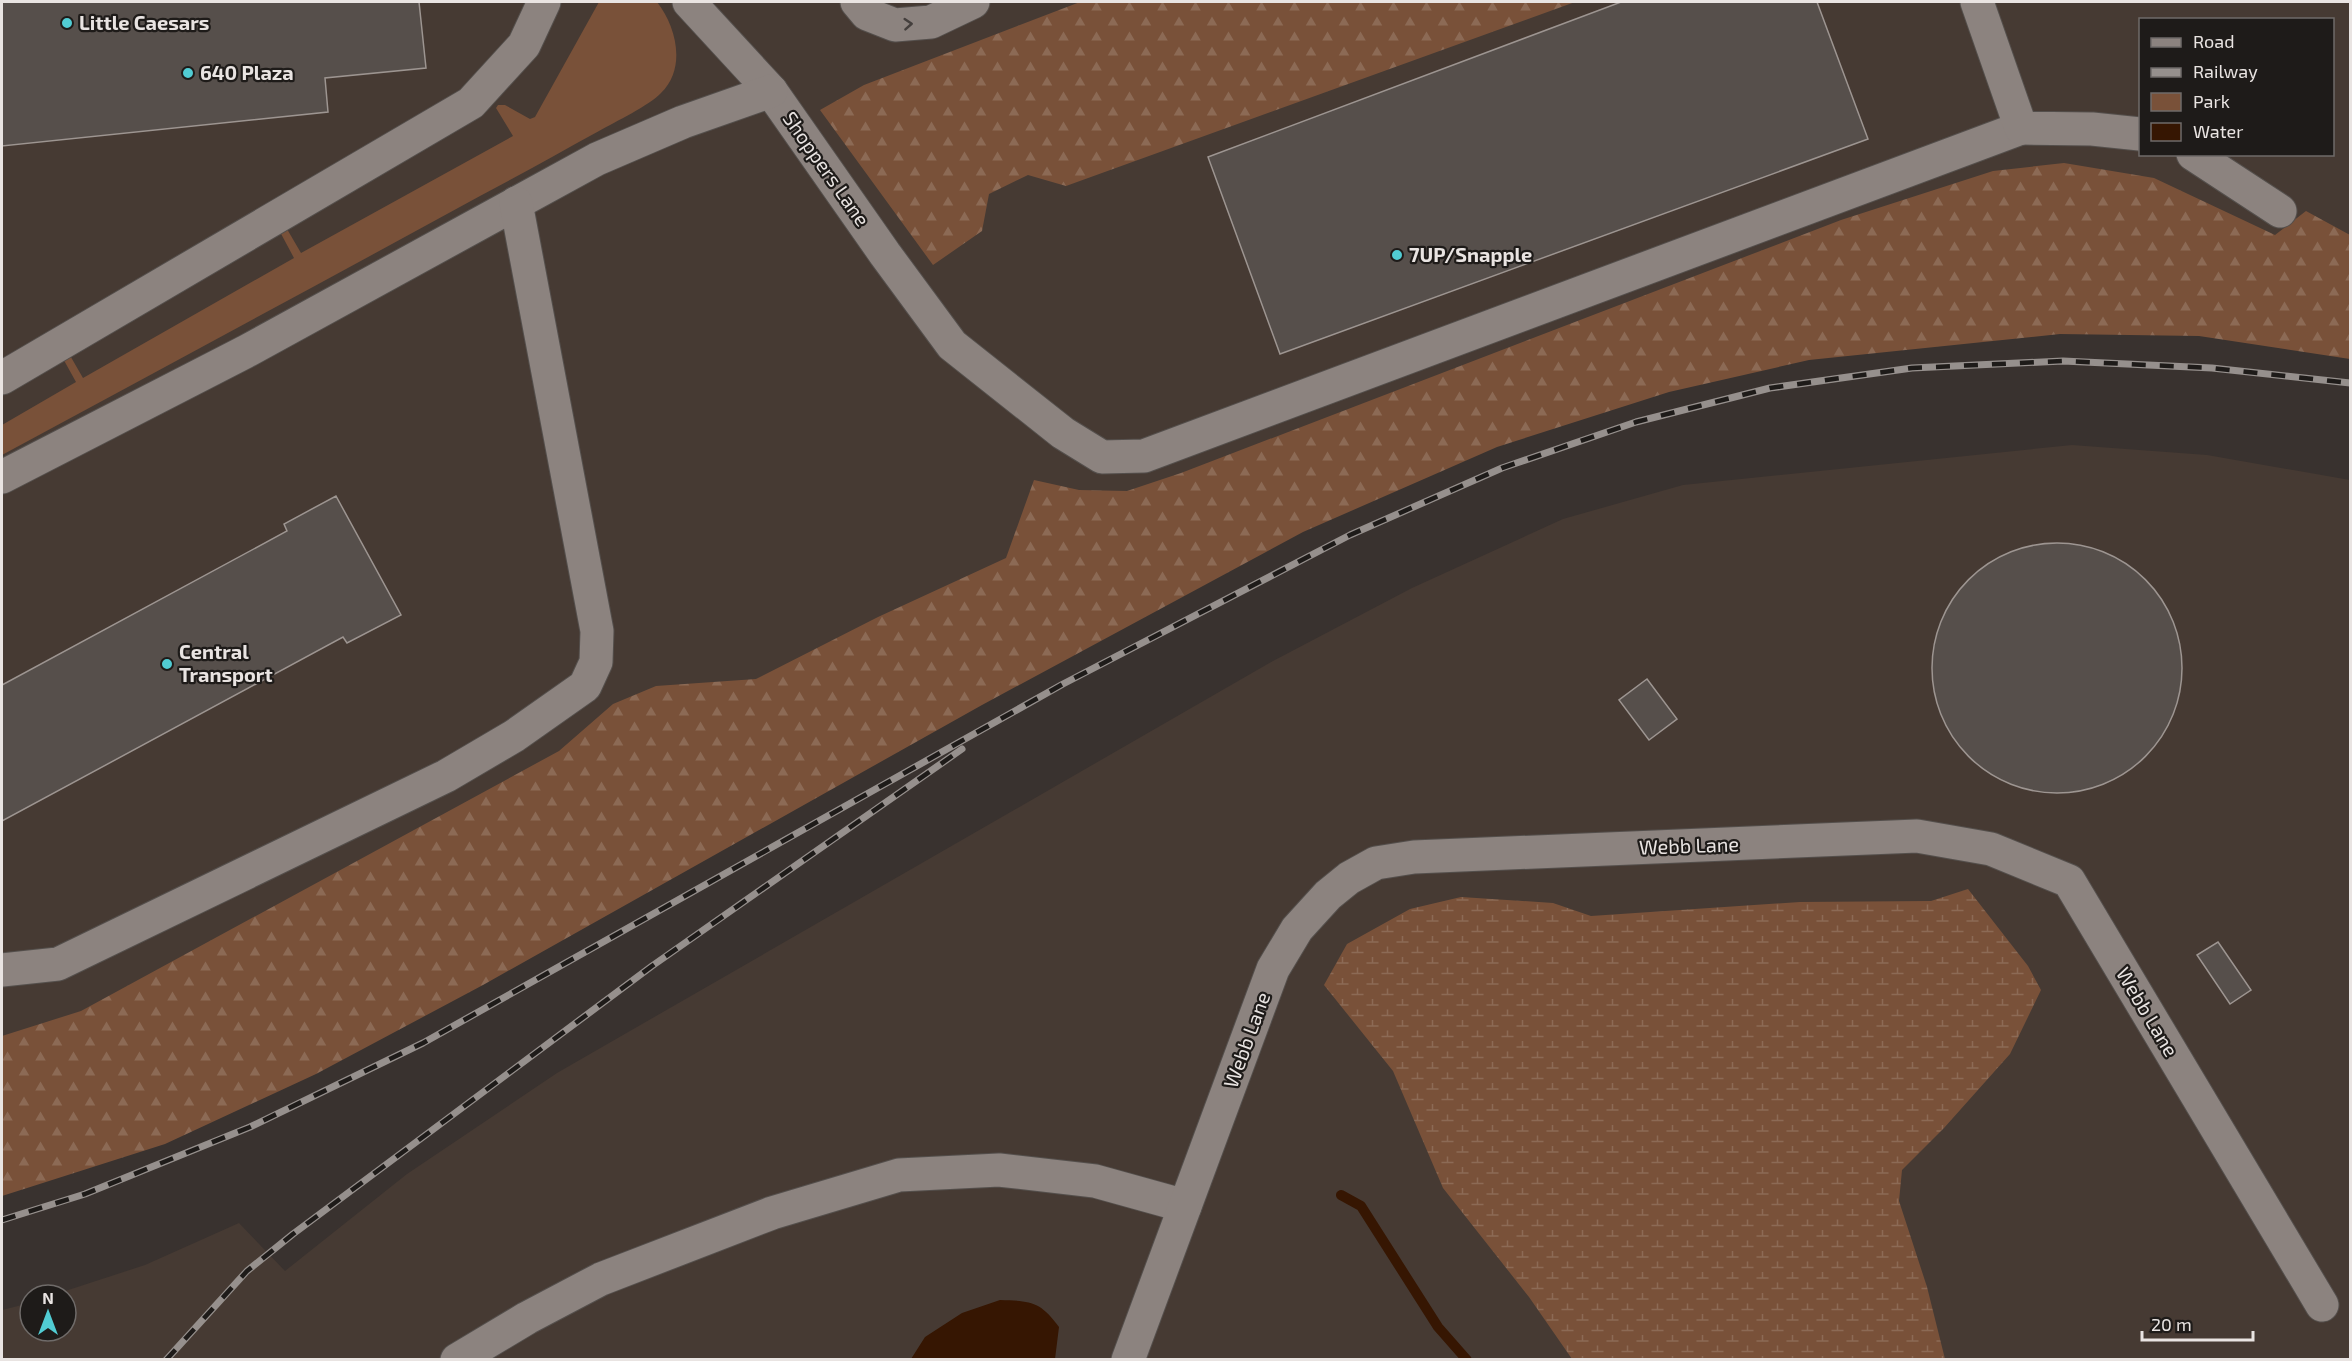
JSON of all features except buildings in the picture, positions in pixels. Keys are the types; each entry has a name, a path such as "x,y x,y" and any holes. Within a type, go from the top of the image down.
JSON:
{"street":[{"path":"2,378 471,104 524,45 544,2"},
{"name":"Shoppers Lane","path":"689,2 771,90 885,254 952,345 1063,433 1102,457 1144,456 2021,128"},
{"path":"857,2 867,14 895,25 931,22 973,2"},
{"path":"1977,2 2021,128 2092,129 2139,134"},
{"path":"2,477 245,352 597,159 683,122 771,90"},
{"path":"2196,156 2280,210"},
{"path":"2,970 58,964 446,776 514,736 585,686 596,662 597,631 516,202"},
{"name":"Webb Lane","path":"1128,1359 1273,969 1297,929 1328,895 1349,878 1376,863 1414,857 1917,836 1991,849 2069,881 2322,1305"},
{"path":"457,1359 527,1318 601,1279 772,1213 899,1175 999,1170 1095,1181 1185,1206"}],"shaded area":[{"path":"2,2 2350,2 2350,352 2218,324 1980,313 1549,403 2,1180"},
{"path":"2072,445 2207,455 2350,480 2350,1359 2,1360 2,1310 18,1306 18,1343 78,1343 78,1287 145,1265 239,1223 285,1271 407,1174 557,1073 1273,661 1412,588 1563,519 1683,485"}],"green space":[{"path":"599,2 657,2 664,12 676,47 676,60 669,83 656,98 525,172 2,455 2,425 76,382 61,355 68,352 83,378 294,258 279,230 287,229 301,253 513,136 496,108 498,105 505,105 530,119 535,117"},
{"path":"1080,2 1575,2 1066,186 1028,175 989,194 982,231 933,265 820,110 864,85"},
{"path":"2064,163 2154,178 2275,235 2306,211 2350,235 2350,359 2199,336 2060,334 1809,360 1669,392 1497,447 1303,532 982,705 483,985 316,1074 165,1144 2,1196 2,1036 81,1011 559,751 613,704 656,686 756,679 878,617 1006,558 1034,480 1079,490 1127,491 1181,473 1841,220 1993,171"},
{"path":"1968,889 2028,966 2041,990 2010,1054 1944,1128 1902,1170 1899,1201 1927,1287 1945,1359 1572,1359 1529,1297 1443,1188 1393,1071 1324,985 1347,944 1410,909 1461,897 1553,903 1591,916 1800,902 1931,901"}],"water":[{"path":"1000,1300 1034,1304 1052,1318 1059,1327 1055,1359 911,1359 925,1337 962,1313"}],"waterway":[{"path":"1341,1195 1361,1206 1438,1327 1467,1360"}],"railway":[{"path":"2,1220 85,1194 250,1127 423,1043 1063,684 1350,535 1502,468 1636,422 1770,388 1912,368 2063,361 2212,368 2350,383"},
{"path":"166,1360 247,1271 293,1234 652,966 962,749"}],"place":[{"name":"Little Caesars","path":"67,23"},
{"name":"640 Plaza","path":"188,73"},
{"name":"7UP/Snapple","path":"1397,255"},
{"name":"Central Transport","path":"167,664"}]}
